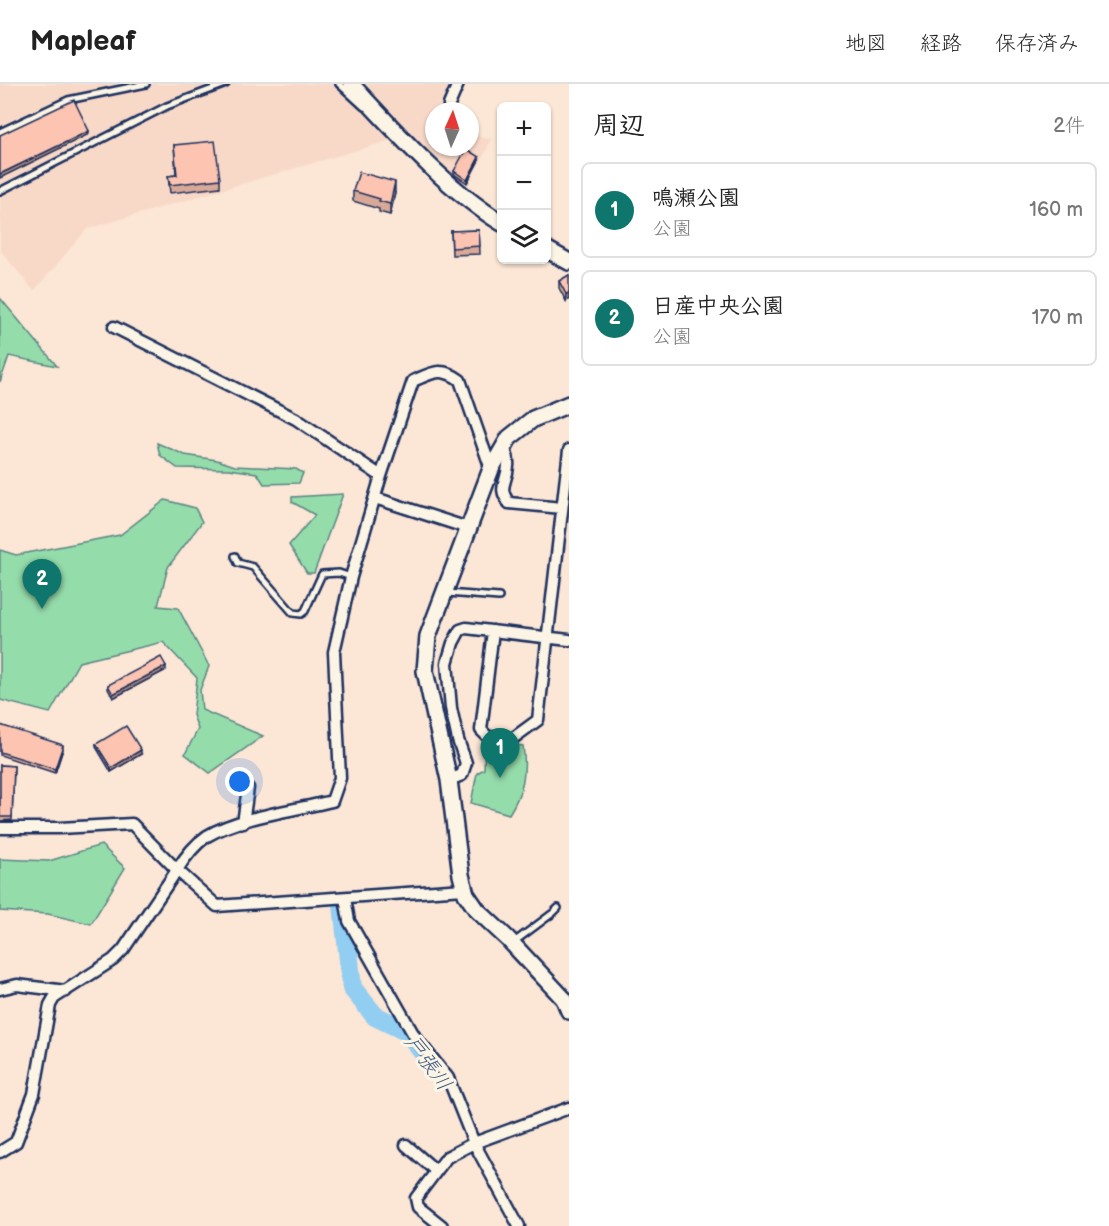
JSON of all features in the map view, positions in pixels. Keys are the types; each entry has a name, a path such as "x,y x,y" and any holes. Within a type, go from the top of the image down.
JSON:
{"street":[{"path":"351,84 388,123 470,201 497,220"},
{"path":"450,102 458,84"},
{"path":"551,252 569,262"},
{"path":"114,327 296,419 381,476"},
{"path":"0,1152 16,1142 34,1094 50,1005 54,998 113,960 123,950 187,854 206,837 224,828 332,801 340,778 334,652 351,577 381,476 413,381 437,371 453,375 460,380 491,469"},
{"path":"569,404 533,418 522,426 509,438 491,469 428,636 425,671 449,780 464,889 477,910 512,943 564,999 569,1011"},
{"path":"504,446 508,468 502,486 503,495 509,503 562,508"},
{"path":"493,631 481,730 488,737 512,739 538,720 569,450"},
{"path":"375,498 468,528"},
{"path":"449,780 462,775 466,764 451,708 447,663 460,630 466,628 569,640"},
{"path":"243,823 248,788"},
{"path":"0,828 60,828 132,824 177,870 217,906 464,889"},
{"path":"345,898 348,921 415,1037 448,1078 474,1143 519,1226"},
{"path":"0,989 17,985 66,991"},
{"path":"442,1226 418,1207 416,1198 447,1157 474,1143 569,1108"},
{"path":"406,1146 436,1171"}],"lane":[{"path":"0,132 68,100 146,84"},
{"path":"0,191 167,106 226,84"},
{"path":"339,84 357,102 388,123"},
{"path":"235,556 238,563 253,567 293,613 300,614 305,611 322,574 339,573 351,577"},
{"path":"444,593 500,597"},
{"path":"512,943 558,908"}],"shaded area":[{"path":"0,84 343,84 392,140 87,229 34,291 0,250"},
{"path":"362,84 455,84 446,102 425,102 425,148"},
{"path":"479,136 492,139 467,187 433,156 479,156"}],"green space":[{"path":"0,298 57,366 9,356 0,382"},
{"path":"157,443 185,455 217,460 235,466 296,469 303,473 299,483 264,484 257,473 229,469 177,468 160,455"},
{"path":"343,494 314,573 307,573 289,545 315,515 292,502 292,497"},
{"path":"165,500 195,508 202,522 168,567 158,606 178,608 209,666 200,690 202,710 263,736 210,773 185,754 198,729 193,715 197,678 163,642 79,662 50,713 0,700 0,550 16,555 120,535"},
{"path":"485,741 523,746 523,781 518,798 509,814 471,803 477,773 484,769"},
{"path":"101,845 125,868 91,924 48,914 0,911 0,859 49,861"}],"building":[{"path":"74,100 89,131 0,174 0,135"},
{"path":"215,141 220,179 170,185 168,176 177,175 174,145"},
{"path":"462,156 479,157 467,180 454,171"},
{"path":"359,172 395,182 390,204 353,191"},
{"path":"479,230 480,246 452,248 451,231"},
{"path":"569,275 569,293 566,294 559,281"},
{"path":"161,657 166,666 113,694 108,685"},
{"path":"0,725 63,745 55,769 0,752"},
{"path":"126,726 141,750 111,768 96,744"},
{"path":"0,765 14,766 12,817 0,817"}],"waterway":[{"name":"戸張川","path":"343,905 352,988 375,1016 408,1032 422,1051"}],"place":[{"name":"日産中央公園","path":"42,609"},
{"name":"鳴瀬公園","path":"500,778"}]}
